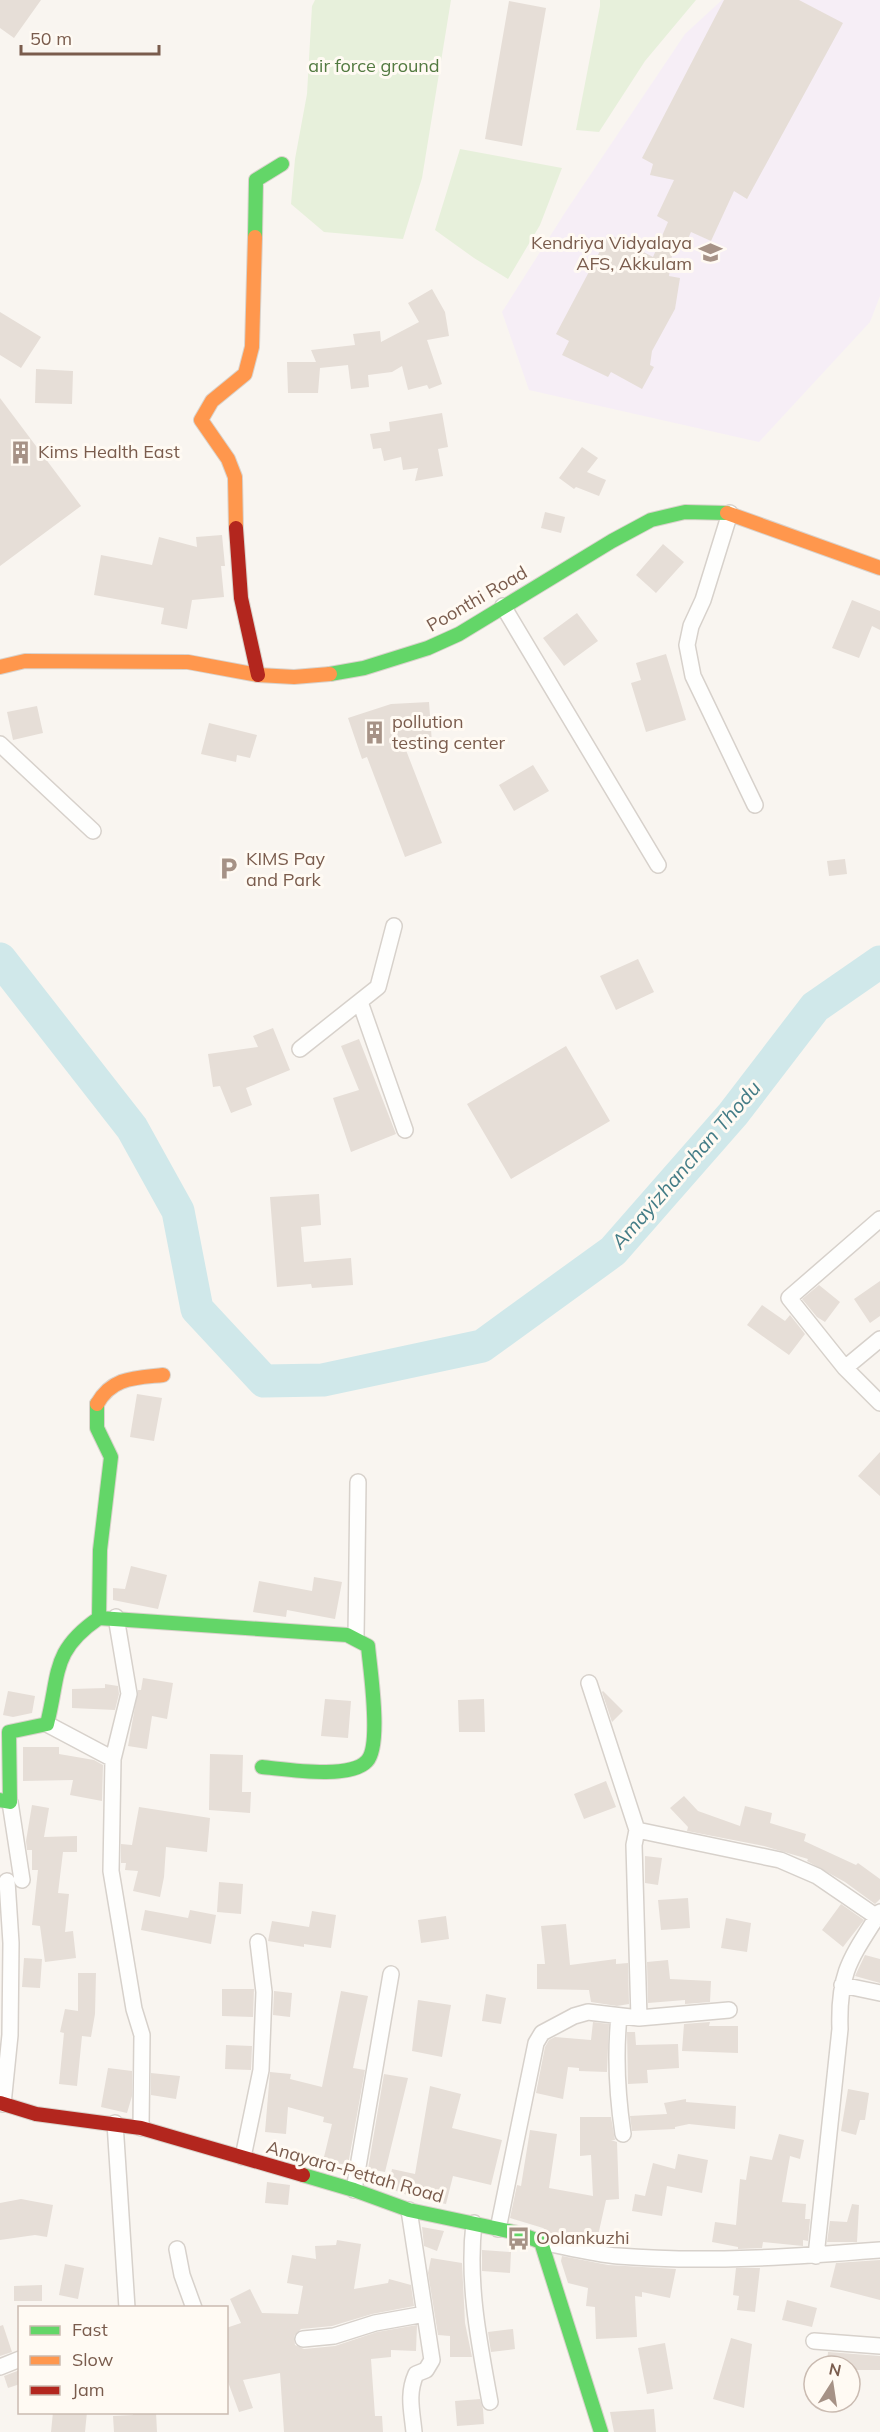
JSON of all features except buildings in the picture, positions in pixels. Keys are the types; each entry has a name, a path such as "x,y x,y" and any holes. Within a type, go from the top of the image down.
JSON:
{"main road":[{"path":"258,675 241,598 236,537 235,477 228,459 201,420 201,413 245,374 248,368 252,347 256,180 282,164"},
{"name":"Poonthi Road","path":"0,667 25,661 188,662 258,675 294,677 364,668 428,648 459,634 651,520 685,512 730,513 880,568"},
{"path":"99,1618 100,1550 111,1457 98,1428 97,1405 104,1392 126,1379 163,1375"},
{"path":"5,1801 9,1732 47,1724 55,1683 68,1643 99,1618 116,1617 339,1634 356,1638 368,1646 374,1733 373,1748 368,1761 358,1767 341,1770 302,1771 262,1767"},
{"name":"Anayara-Pettah Road","path":"1,2104 36,2114 141,2128 354,2190 409,2210 529,2236 541,2242"},
{"path":"541,2242 601,2432"}],"street":[{"path":"730,513 703,600 691,626 687,645 693,676 755,805"},
{"path":"503,606 658,865"},
{"path":"0,744 93,831"},
{"path":"300,1049 378,987 394,926"},
{"path":"360,1002 405,1130"},
{"path":"880,1219 789,1298 845,1368 880,1403"},
{"path":"845,1368 880,1339"},
{"path":"356,1638 358,1482"},
{"path":"116,1617 129,1694 113,1759 111,1871 134,2009 142,2035 141,2128"},
{"path":"589,1683 637,1830 634,1845 639,2018"},
{"path":"47,1724 113,1759"},
{"path":"1,2104 10,2035 14,1880 5,1801"},
{"path":"637,1830 780,1860 817,1876 879,1915 851,1958 839,2001 840,2029 816,2256"},
{"path":"243,2157 261,2070 264,1992 258,1942"},
{"path":"354,2190 391,1974"},
{"path":"842,1985 880,1993"},
{"path":"498,2229 536,2043 542,2033 574,2016 588,2012 639,2018 729,2010"},
{"path":"619,2016 615,2050 623,2134"},
{"path":"115,2123 127,2306"},
{"path":"409,2210 432,2360 426,2370 416,2374 411,2385 414,2432"},
{"path":"474,2223 471,2250 473,2308 490,2402"},
{"path":"541,2242 616,2256 662,2258 816,2256 880,2250"},
{"path":"177,2249 182,2275 194,2306"},
{"path":"303,2339 334,2336 375,2323 425,2314"},
{"path":"814,2341 880,2346"},
{"path":"0,2367 18,2360"}],"shaded area":[{"name":"Kendriya Vidyalaya AFS, Akkulam","path":"722,0 880,0 880,296 870,322 759,442 529,390 502,312 566,211 685,34"}],"green space":[{"name":"air force ground","path":"315,0 451,0 422,178 403,239 324,232 291,204 295,159 307,94 312,6"},
{"path":"600,0 696,0 645,61 599,132 576,130 600,6"},
{"path":"460,149 562,168 540,225 508,279 435,230"}],"waterway":[{"name":"Amayizhanchan Thodu","path":"0,959 132,1128 178,1211 197,1309 264,1381 323,1380 482,1346 613,1251 733,1114 815,1007 880,962"}],"traffic: fast":[{"path":"255,237 256,180 282,164"},
{"path":"330,674 364,668 428,648 459,634 612,541 651,520 685,512 727,513"},
{"path":"0,1800 10,1802 9,1732 47,1724 60,1664 65,1653 72,1641 99,1618 100,1550 111,1457 97,1428 97,1404"},
{"path":"99,1618 347,1635 368,1646 373,1688 374,1740 367,1761 359,1767 332,1772 262,1767"},
{"path":"303,2175 409,2210 518,2233 541,2242 601,2432"}],"traffic: slow":[{"path":"236,528 235,477 228,459 201,420 212,401 245,374 252,347 255,237"},
{"path":"727,513 880,568"},
{"path":"0,667 25,661 188,662 258,675 294,677 330,674"},
{"path":"97,1404 110,1388 125,1380 163,1375"}],"traffic: jam":[{"path":"236,528 241,598 258,675"},
{"path":"0,2103 36,2114 141,2128 303,2175"}],"place":[{"name":"Kendriya Vidyalaya AFS, Akkulam","path":"710,253"},
{"name":"Kims Health East","path":"20,452"},
{"name":"pollution testing center","path":"374,732"},
{"name":"KIMS Pay and Park","path":"228,869"},
{"name":"Oolankuzhi","path":"518,2238"}]}
